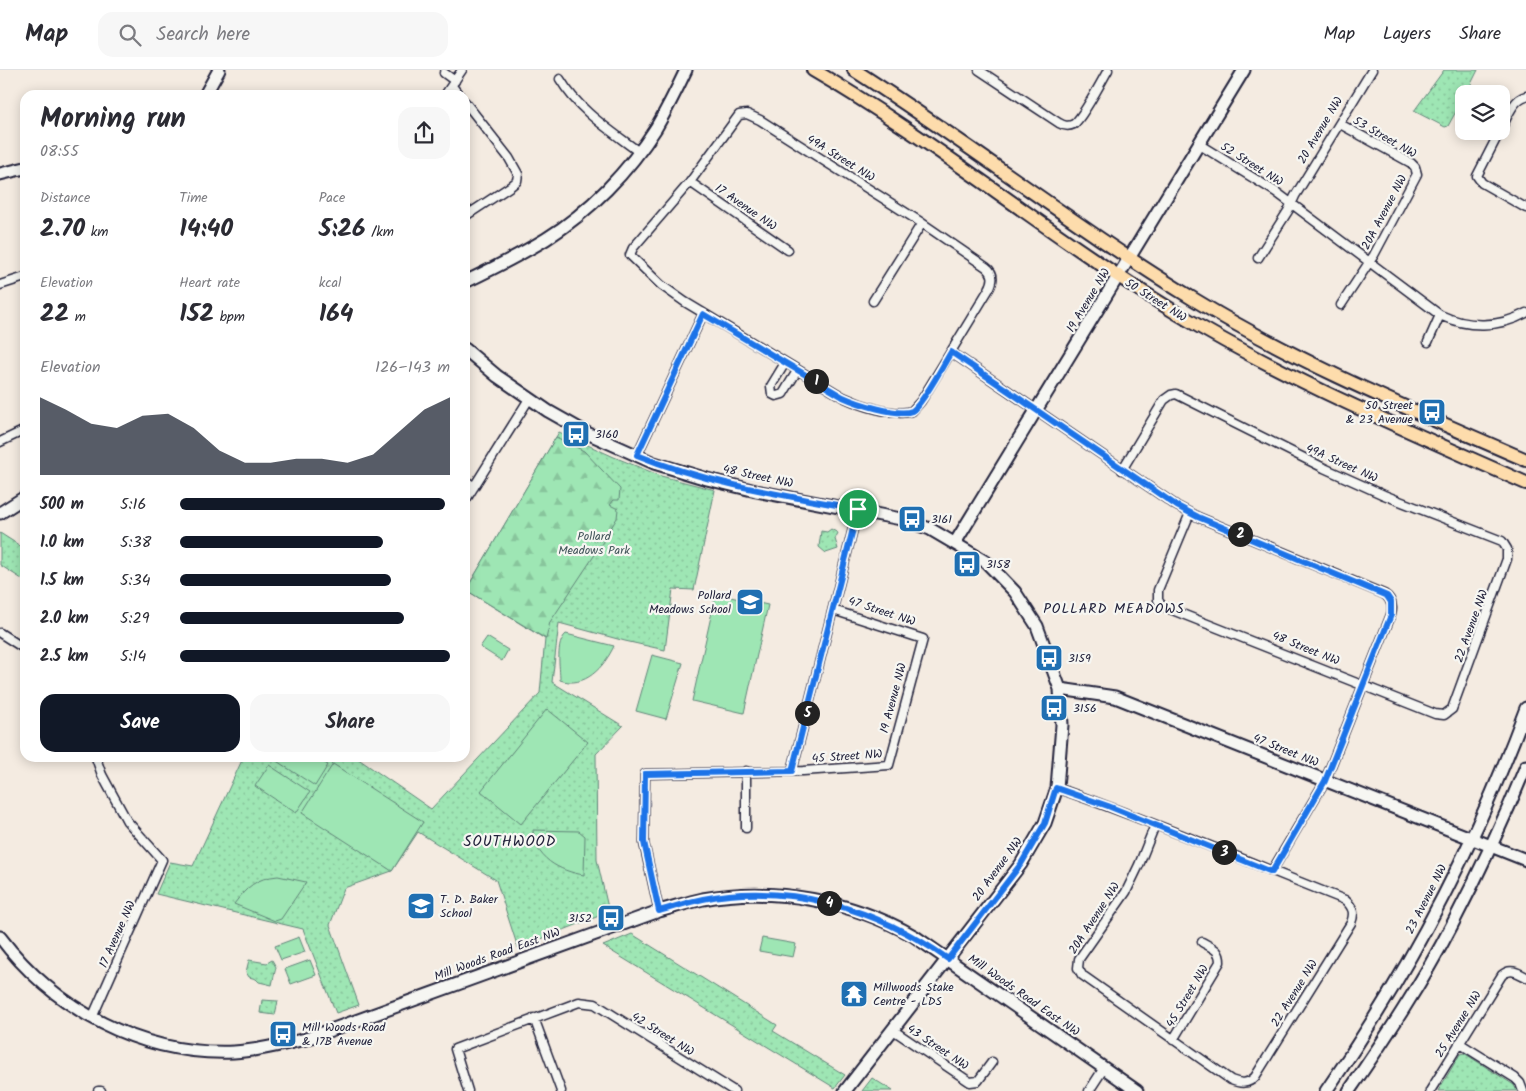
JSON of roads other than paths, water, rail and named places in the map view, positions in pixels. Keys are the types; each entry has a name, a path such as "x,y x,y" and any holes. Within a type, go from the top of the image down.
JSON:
{"main road":[{"name":"50 Street NW","path":"813,70 942,153 1119,276 1184,317 1280,370 1353,406 1526,483"},
{"name":"50 Street NW","path":"854,70 1129,259 1230,320 1337,376 1526,460"},
{"path":"1482,463 1526,475"}],"street":[{"path":"208,90 219,70"},
{"path":"448,90 462,70"},
{"path":"470,279 527,250 567,224 596,199 639,152 656,128 686,70"},
{"path":"979,70 988,73 1059,123 1067,126 1079,117 1108,70"},
{"name":"19 Avenue NW","path":"955,543 1200,145 1244,70"},
{"name":"20 Avenue NW","path":"1292,204 1372,70"},
{"path":"444,73 456,90"},
{"path":"560,79 569,94 581,107 639,152"},
{"path":"1510,112 1516,102 1524,97"},
{"path":"470,108 509,158 517,171 518,178 511,186 470,213"},
{"name":"49A Street NW","path":"690,182 739,115 747,114 760,120 922,223 990,270 993,277 989,290 951,352"},
{"name":"53 Street NW","path":"1340,124 1411,163 1416,171"},
{"path":"1495,140 1477,172 1478,178 1482,183 1526,208"},
{"name":"52 Street NW","path":"1200,145 1264,184 1440,315 1457,322 1478,325 1496,324 1526,313"},
{"path":"5,173 20,169"},
{"name":"20A Avenue NW","path":"1369,262 1415,179 1416,171"},
{"path":"690,182 633,248 632,258 661,285 703,314 797,371 843,397 864,406 897,412 912,410 921,401 951,352 1122,470 1190,513 1384,594 1391,602 1391,615 1325,781 1272,872 1108,806 1056,788"},
{"name":"17 Avenue NW","path":"690,182 788,250"},
{"path":"1258,258 1292,204"},
{"path":"873,301 922,223"},
{"path":"1341,305 1369,262"},
{"path":"0,285 20,279"},
{"path":"637,455 703,314"},
{"path":"1428,342 1440,315"},
{"name":"48 Street NW","path":"470,353 529,399 587,433 637,455 687,474 739,487 858,509 910,521 930,529 990,566 1015,592 1037,626"},
{"path":"785,363 771,386 772,394 779,396 783,394 797,371"},
{"name":"49A Street NW","path":"1122,470 1164,400 1173,394 1183,396 1324,468 1392,498 1498,539 1505,545"},
{"path":"470,493 529,399"},
{"path":"0,442 20,432"},
{"path":"470,484 474,487"},
{"path":"0,513 20,500"},
{"path":"792,771 858,509"},
{"name":"48 Street NW","path":"1190,513 1158,590 1158,600 1166,608 1435,714 1447,713"},
{"name":"22 Avenue NW","path":"1447,713 1453,706 1507,558 1508,552 1505,545"},
{"name":"47 Street NW","path":"833,610 923,639"},
{"name":"20 Avenue NW","path":"845,1091 1021,864 1045,823 1056,788 1062,725 1060,689 1037,626"},
{"path":"0,633 20,646"},
{"name":"19 Avenue NW","path":"889,765 923,639"},
{"name":"47 Street NW","path":"1060,689 1115,697 1526,860"},
{"name":"23 Avenue NW","path":"1326,1091 1397,982 1418,944 1472,839 1526,708"},
{"name":"17 Avenue NW","path":"92,1018 162,860 127,821 102,775 97,762"},
{"name":"45 Street NW","path":"659,911 644,842 645,774 792,771 889,765"},
{"path":"1349,1091 1390,1030 1436,953 1491,846 1526,766"},
{"path":"746,771 746,828"},
{"name":"20A Avenue NW","path":"1078,968 1079,959 1082,954 1126,892 1155,825"},
{"name":"22 Avenue NW","path":"1244,1083 1255,1077 1351,923 1353,916 1352,909 1344,900 1272,872"},
{"name":"Mill Woods Road East NW","path":"0,937 21,963 42,984 68,1003 113,1029 150,1042 191,1050 234,1052 275,1046 306,1038 659,911 703,899 724,896 766,895 803,898 846,908 892,924 914,936 1137,1091"},
{"name":"45 Street NW","path":"1174,1040 1220,962 1217,951 1202,942"},
{"name":"45 Street NW","path":"1078,968 1082,975 1231,1080 1244,1083"},
{"name":"25 Avenue NW","path":"1430,1091 1500,978 1507,972 1514,971 1526,977"},
{"name":"42 Street NW","path":"534,1018 579,1002 594,1004 734,1091"},
{"path":"468,1091 455,1049 534,1018 561,1091"},
{"name":"43 Street NW","path":"893,1030 970,1082 978,1080 992,1062"},
{"path":"1459,1043 1515,1078 1520,1083 1522,1089"},
{"path":"1333,1091 1349,1058"},
{"path":"1089,1091 1104,1068"},
{"path":"715,1091 721,1083"}],"place":[{"name":"50 Street & 23 Avenue","path":"1432,412"},
{"name":"3160","path":"576,434"},
{"name":"3161","path":"912,519"},
{"name":"3158","path":"967,564"},
{"name":"Pollard Meadows School","path":"750,602"},
{"name":"3159","path":"1049,658"},
{"name":"3156","path":"1054,708"},
{"name":"T. D. Baker School","path":"421,906"},
{"name":"3152","path":"611,918"},
{"name":"Millwoods Stake Centre - LDS","path":"854,994"},
{"name":"Mill Woods Road & 17B Avenue","path":"283,1034"}],"district":[{"name":"POLLARD MEADOWS","path":"1114,608"},
{"name":"SOUTHWOOD","path":"510,841"}],"park label":[{"name":"Pollard Meadows Park","path":"594,543"}]}
